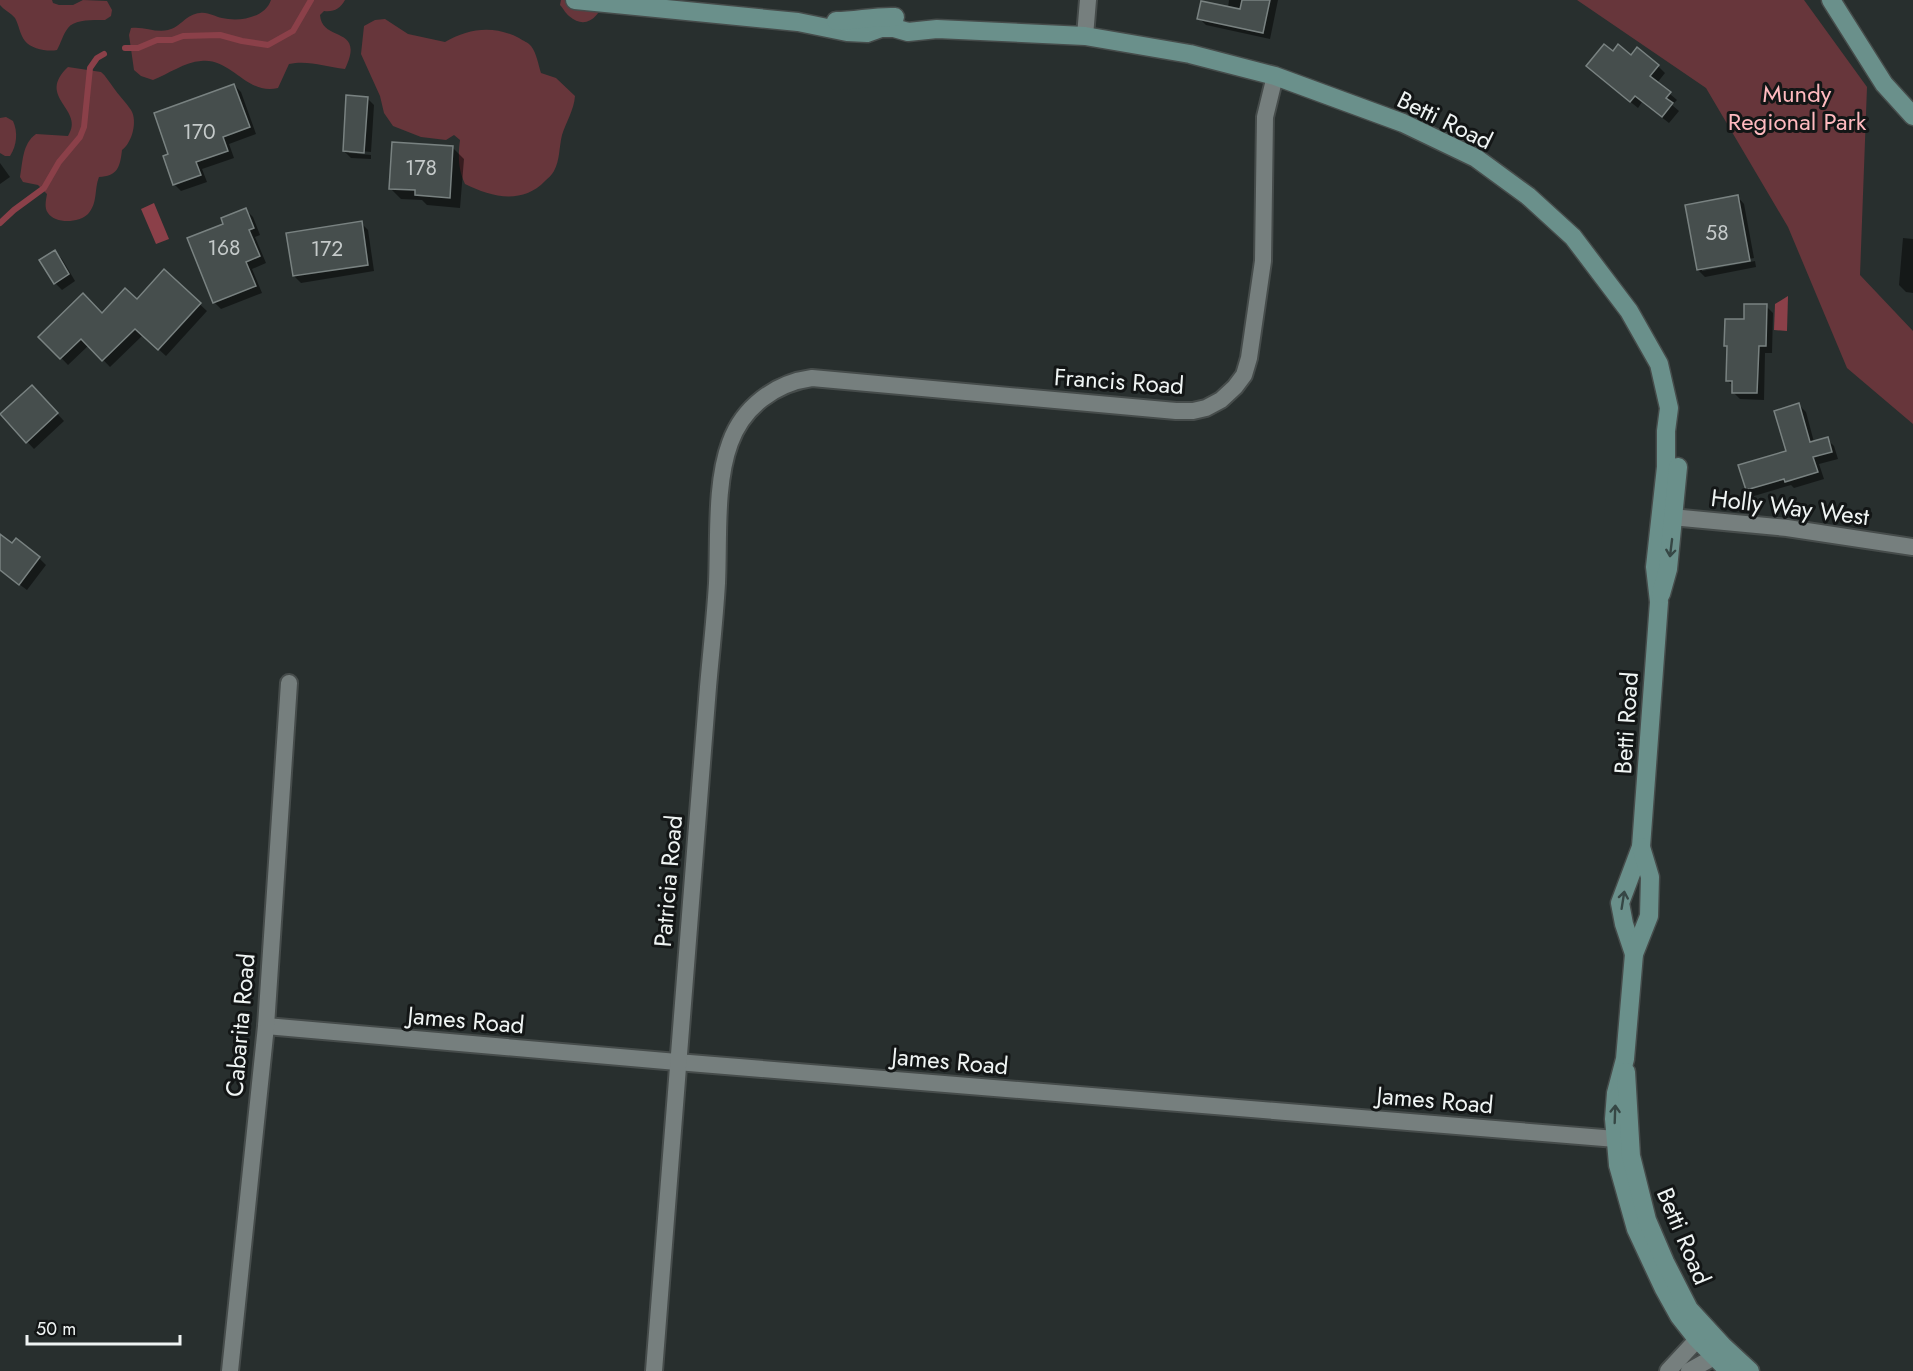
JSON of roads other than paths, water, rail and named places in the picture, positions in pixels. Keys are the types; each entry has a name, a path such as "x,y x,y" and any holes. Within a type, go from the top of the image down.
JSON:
{"street":[{"name":"Betti Road","path":"575,0 798,22 853,21 891,17 937,28 1085,36 1190,54 1275,76 1403,123 1476,158 1527,196 1574,237 1629,311 1659,364 1669,408 1666,431 1667,517 1655,567 1659,602 1641,848 1620,903 1634,954"},
{"path":"1085,36 1088,0"},
{"path":"1831,0 1884,84 1913,116"},
{"name":"Francis Road","path":"756,404 767,394 782,386 796,380 812,378 1176,411 1206,408 1221,400 1244,375 1252,340 1263,261 1265,117 1275,76"},
{"name":"Patricia Road","path":"654,1371 716,597 721,491 730,443 738,426 756,404"},
{"name":"Holly Way West","path":"1667,517 1787,528 1913,547"},
{"name":"Cabarita Road","path":"230,1371 266,1026 289,683"},
{"name":"Betti Road","path":"1641,848 1650,877 1649,916 1634,954 1625,1059 1624,1140 1631,1156 1647,1220 1665,1262 1702,1334 1718,1352 1729,1371"},
{"name":"James Road","path":"266,1026 1624,1140"},
{"path":"1668,1371 1702,1334"},
{"name":"Betti Road","path":"1718,1352 1750,1371"},
{"path":"1689,1371 1718,1352"}],"waterway":[{"path":"125,48 138,48 157,40 172,40 183,36 220,35 268,45 293,31 311,0"},
{"path":"0,223 44,188 59,162 80,137 84,127 90,68 97,58 104,54"}],"park label":[{"name":"Mundy Regional Park","path":"1797,107"}]}
